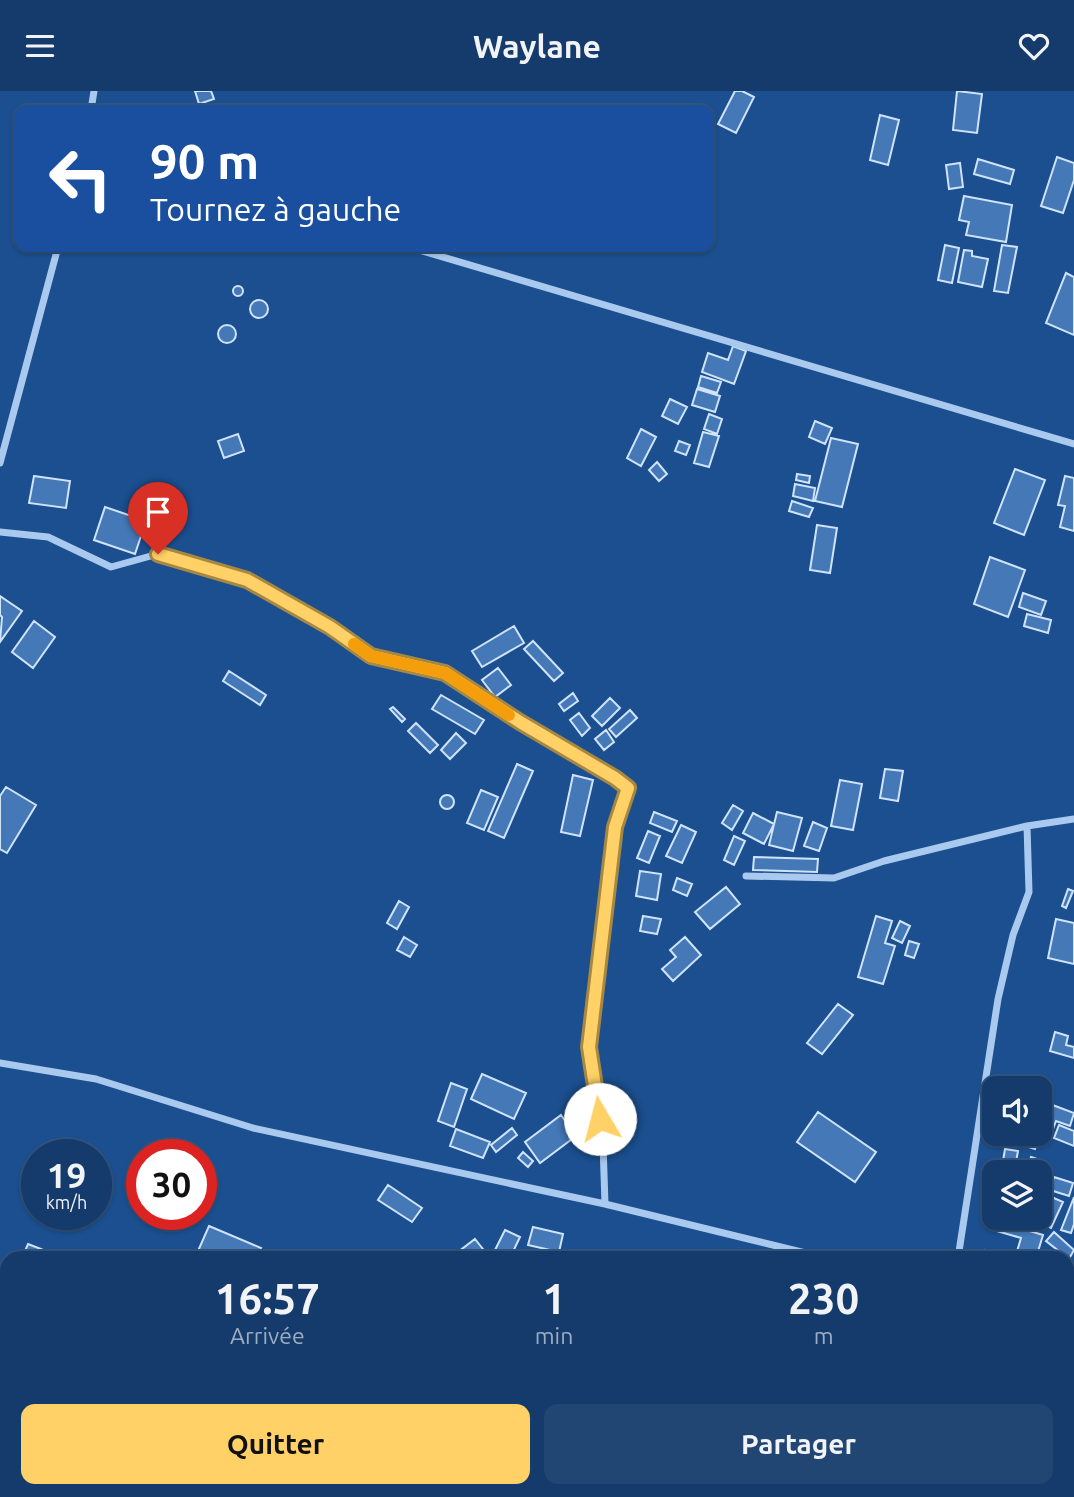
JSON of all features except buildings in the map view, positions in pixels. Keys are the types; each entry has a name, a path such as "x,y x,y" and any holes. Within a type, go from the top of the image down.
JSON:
{"street":[{"path":"0,463 57,252"},
{"path":"426,252 1074,444"},
{"path":"0,532 48,537 111,567 158,554 247,580 330,627 371,656 445,673 628,788 615,827 589,1047 603,1144 605,1204"},
{"path":"746,876 834,878 884,861 1027,826 1074,819"},
{"path":"959,1251 998,999 1013,935 1029,893 1027,826"},
{"path":"0,1063 96,1079 253,1128 605,1204 797,1251"}],"slow traffic":[{"path":"354,644 371,656 445,673 509,715"}],"route":[{"path":"158,554 247,580 330,627 371,656 445,673 628,788 615,827 589,1047 600,1119"}]}
